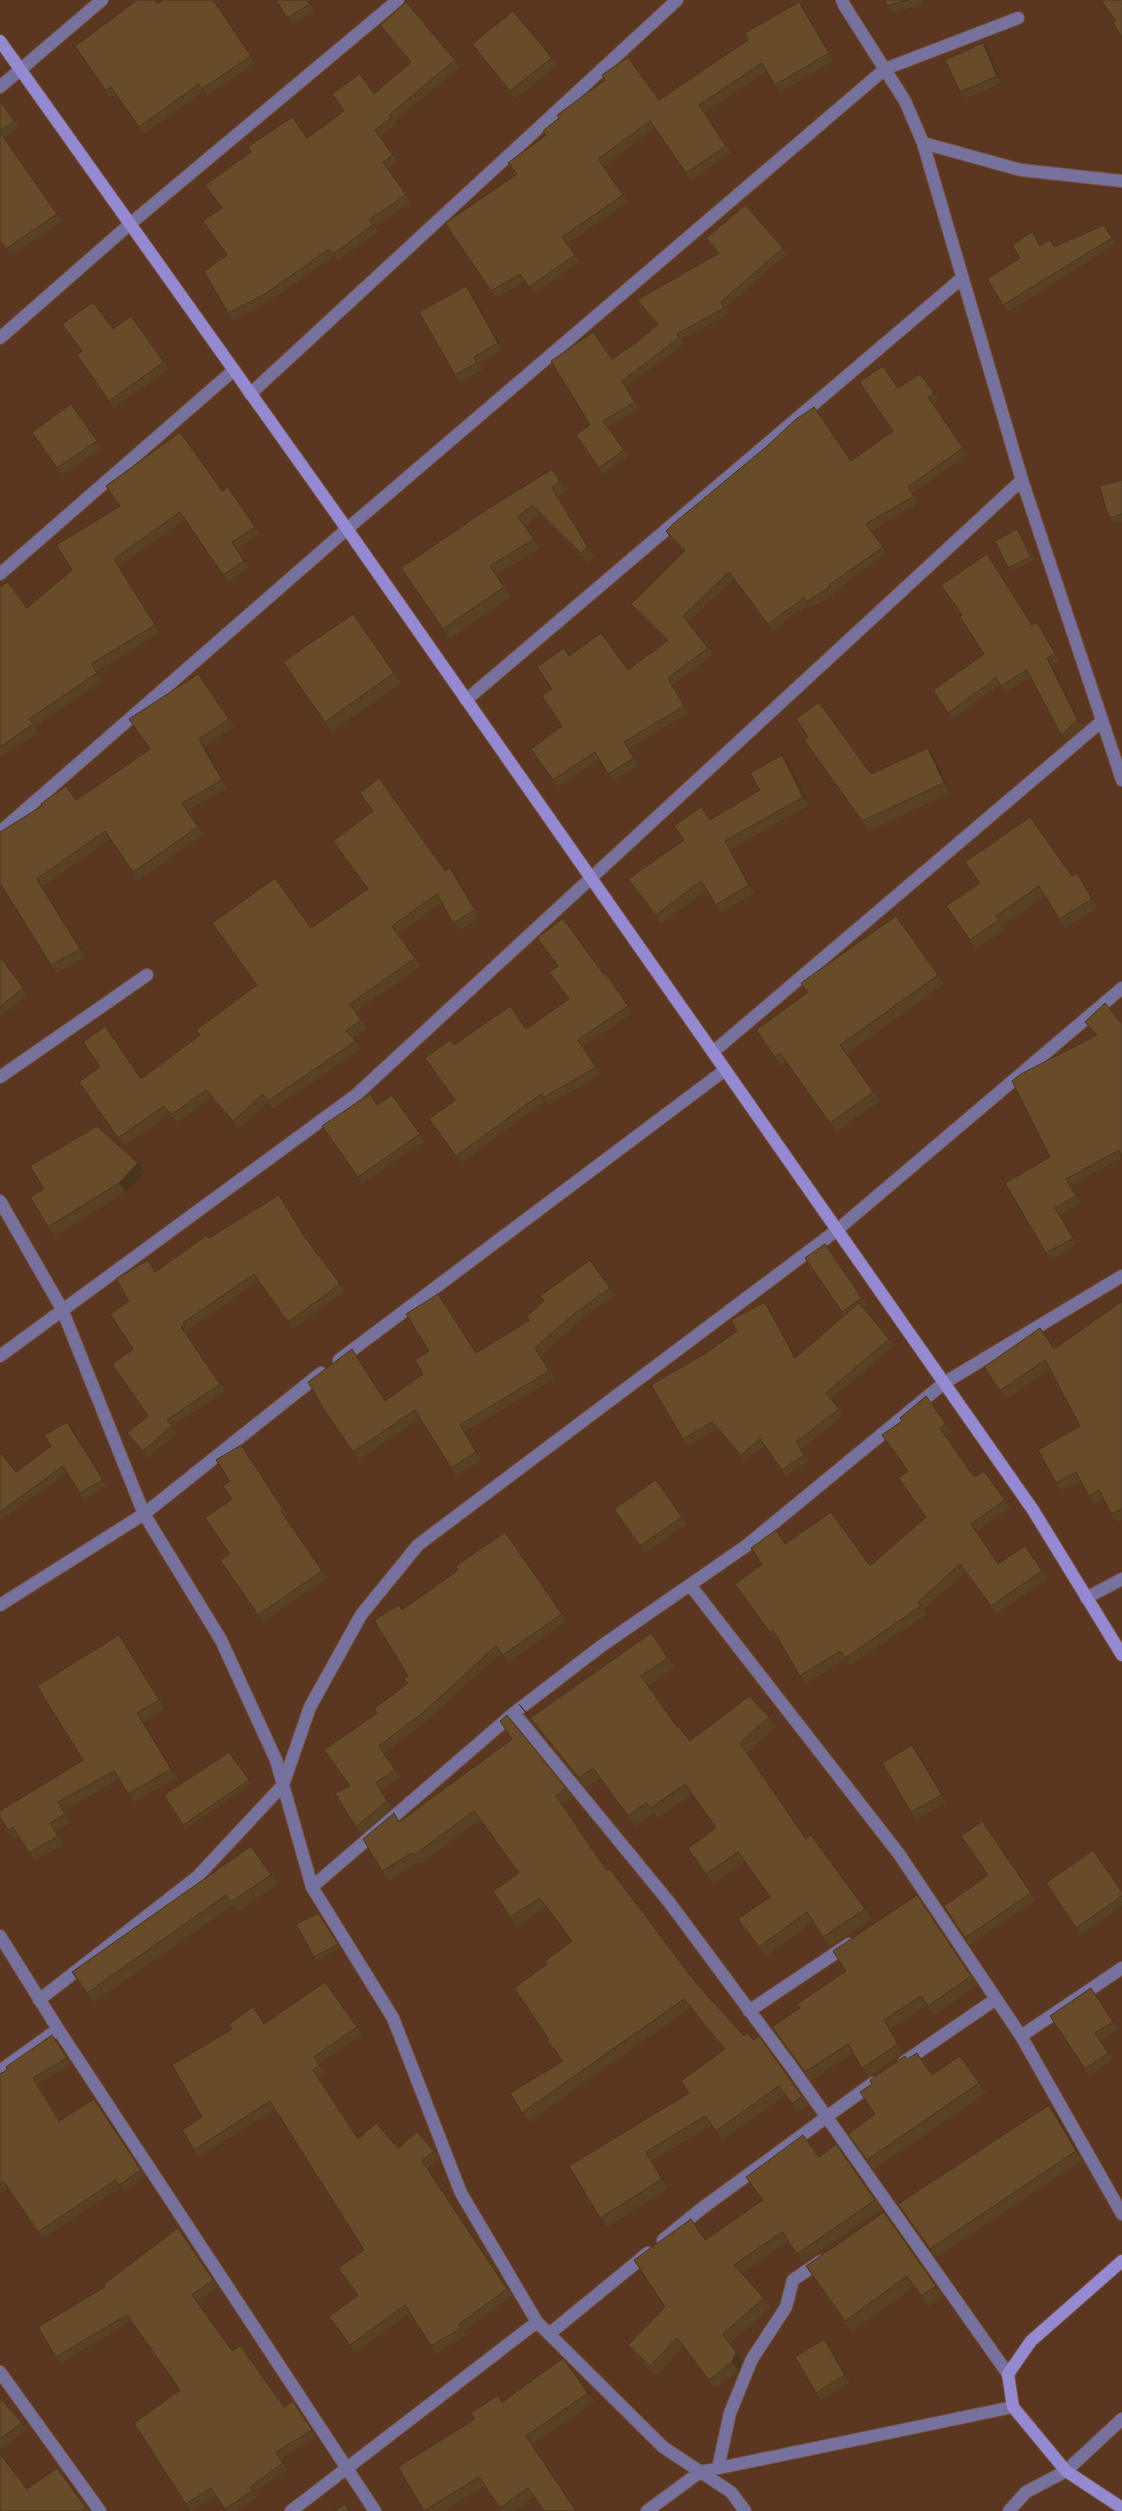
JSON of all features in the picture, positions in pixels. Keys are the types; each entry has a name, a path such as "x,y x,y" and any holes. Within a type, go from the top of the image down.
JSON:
{"street":[{"path":"0,87 102,0"},
{"path":"0,338 130,224 398,0"},
{"path":"250,394 677,0"},
{"path":"842,0 905,101 922,143 1022,480 1122,780"},
{"path":"0,832 347,529 885,69 1018,18"},
{"path":"0,41 347,529 1033,1510 1122,1655"},
{"path":"922,143 1021,170 1122,181"},
{"path":"466,700 962,278"},
{"path":"0,574 234,370"},
{"path":"0,1356 356,1095 1022,480"},
{"path":"713,1052 1102,721"},
{"path":"0,1077 147,975"},
{"path":"40,2000 197,1877 283,1785 310,1707 361,1615 418,1545 837,1230 1122,988"},
{"path":"0,1605 144,1514 299,1390 725,1070"},
{"path":"0,1201 62,1310 144,1514 221,1640 276,1760 312,1887 393,2018 461,2193 537,2322 664,2447 731,2492 745,2511"},
{"path":"312,1887 514,1713 600,1647 746,1546 944,1383 1122,1276"},
{"path":"1086,1598 1122,1579"},
{"path":"690,1585 899,1854 921,1896 1021,2036 1054,2104 1122,2214"},
{"path":"514,1713 669,1902 826,2116 1008,2374 1013,2407 1066,2471 1122,2508"},
{"path":"0,1936 58,2029 375,2511"},
{"path":"749,2011 861,1936"},
{"path":"1021,2036 1122,1968"},
{"path":"549,2334 701,2209 826,2116 996,1999"},
{"path":"0,2071 58,2029"},
{"path":"718,2468 730,2413 752,2360 786,2306 793,2280 832,2253"},
{"path":"1008,2374 1031,2341 1122,2261"},
{"path":"291,2511 537,2322"},
{"path":"0,2372 100,2511"},
{"path":"647,2511 700,2472 1013,2407"},
{"path":"1009,2511 1026,2492 1066,2471 1122,2419"}],"building":[{"path":"137,0 154,0 157,4 163,0 213,0 251,56 202,89 199,84 139,127 111,87 106,91 75,46"},
{"path":"276,0 307,0 310,4 287,18"},
{"path":"885,0 909,0 887,6"},
{"path":"1101,0 1122,0 1122,38 1113,23 1116,21"},
{"path":"406,2 455,60 389,115 391,118 375,130 393,155 383,162 406,195 369,220 373,225 333,254 329,249 265,294 228,313 204,271 227,255 203,221 222,208 205,185 251,152 248,147 292,117 307,138 344,111 332,94 360,74 374,94 411,62 380,25"},
{"path":"799,2 829,53 775,85 762,63 699,105 726,146 686,173 650,121 598,159 623,195 562,237 575,255 529,287 520,274 491,291 445,223 517,174 508,163 546,135 543,131 559,118 557,115 605,80 602,75 628,57 659,100 748,40 745,33"},
{"path":"513,11 552,58 510,91 472,44"},
{"path":"983,43 997,76 960,92 945,60"},
{"path":"0,101 14,121 0,131"},
{"path":"0,132 57,214 6,249 0,240"},
{"path":"745,205 783,248 721,302 724,308 677,334 679,338 622,381 635,402 603,421 624,450 599,468 576,435 590,425 551,361 593,332 612,359 637,342 658,324 637,300 719,253 706,238"},
{"path":"1104,225 1112,238 1003,305 987,279 1020,258 1012,245 1032,232 1040,246 1050,240 1054,247"},
{"path":"466,286 498,343 474,357 477,363 455,375 419,312"},
{"path":"93,302 113,329 131,316 164,362 109,401 77,355 82,351 62,324"},
{"path":"883,366 898,388 920,374 934,393 928,397 963,448 908,487 914,496 866,524 883,547 829,585 830,587 806,602 804,598 768,624 729,572 683,616 708,648 668,678 684,706 624,742 634,758 608,774 595,752 553,780 531,749 562,726 542,696 552,689 537,667 564,648 569,656 601,633 628,670 668,640 631,604 685,550 666,531 766,447 795,420 814,407 851,461 893,431 859,382"},
{"path":"71,404 97,441 57,468 32,432"},
{"path":"180,432 222,491 228,487 255,527 232,542 244,561 223,575 180,512 114,559 155,625 91,664 97,673 29,719 33,724 0,747 0,587 8,582 27,608 72,570 56,545 120,506 106,486"},
{"path":"552,469 560,481 552,488 588,547 581,553 532,505 518,517 534,539 490,566 504,587 443,629 401,568 483,512"},
{"path":"1122,480 1122,514 1109,518 1099,486"},
{"path":"1017,529 1031,557 1008,568 995,541"},
{"path":"987,554 1032,625 1037,622 1055,654 1047,658 1078,720 1061,735 1027,670 1001,686 996,678 948,713 933,690 984,654 960,617 962,615 941,585"},
{"path":"353,614 394,673 325,722 283,662"},
{"path":"198,674 229,719 199,739 222,780 182,803 198,827 133,872 105,831 37,879 80,949 51,965 0,883 0,832 42,806 41,804 66,786 76,800 150,749 129,719"},
{"path":"819,702 871,774 928,748 944,783 862,821 804,740 808,737 796,719"},
{"path":"782,755 803,797 725,841 749,885 716,905 701,881 656,915 628,879 684,840 674,826 701,807 710,820 760,790 750,773"},
{"path":"379,778 445,871 450,868 475,910 453,923 437,894 392,926 415,958 350,1004 361,1020 346,1031 356,1041 268,1101 263,1094 233,1121 206,1090 171,1115 164,1106 118,1138 79,1082 100,1067 83,1042 105,1026 141,1079 200,1035 196,1030 257,985 212,923 275,878 311,928 368,889 333,841 373,811 360,793"},
{"path":"1030,817 1072,876 1077,873 1092,899 1059,919 1039,886 996,916 999,920 970,940 946,906 980,883 965,862"},
{"path":"896,916 938,975 840,1045 873,1092 830,1123 780,1053 775,1057 756,1030 808,992 801,983"},
{"path":"563,918 628,1006 578,1040 596,1067 543,1098 541,1094 456,1156 429,1119 455,1100 425,1058 450,1040 454,1045 510,1006 526,1029 569,999 549,972 558,966 537,938"},
{"path":"0,957 23,988 0,1007"},
{"path":"1105,1003 1122,1024 1122,1158 1119,1150 1066,1179 1076,1196 1055,1208 1073,1238 1046,1253 1005,1183 1050,1157 1012,1081 1021,1074 1097,1035 1085,1022"},
{"path":"370,1094 377,1105 392,1095 420,1134 358,1177 322,1126"},
{"path":"97,1126 138,1163 119,1183 48,1227 30,1197 44,1189 30,1166"},
{"path":"279,1195 304,1236 340,1284 288,1322 254,1274 183,1323 185,1325 181,1327 220,1384 167,1420 172,1426 143,1451 127,1433 148,1416 112,1364 133,1349 110,1314 129,1301 116,1279 148,1260 155,1272 207,1235 209,1238"},
{"path":"825,1244 862,1298 842,1312 805,1258"},
{"path":"590,1260 610,1288 575,1313 535,1348 549,1371 460,1425 476,1452 451,1468 415,1410 353,1452 308,1382 352,1349 385,1401 423,1374 415,1360 429,1351 406,1314 438,1294 476,1353 530,1320 526,1317 544,1301 540,1296"},
{"path":"1122,1301 1122,1509 1111,1514 1099,1490 1089,1496 1076,1472 1056,1483 1038,1450 1080,1426 1045,1360 1000,1391 984,1367 1040,1328 1054,1349"},
{"path":"765,1302 795,1358 859,1303 889,1339 826,1393 839,1409 796,1442 804,1455 782,1470 760,1439 741,1455 712,1422 683,1439 651,1385 706,1353 737,1331 731,1320"},
{"path":"926,1396 946,1424 940,1428 974,1477 984,1471 1005,1500 971,1524 998,1564 1025,1546 1042,1571 991,1606 960,1564 918,1602 921,1606 845,1658 840,1651 800,1676 773,1630 770,1633 735,1584 762,1564 751,1548 776,1530 785,1544 831,1512 870,1566 926,1517 898,1478 908,1471 882,1435 902,1421 900,1418"},
{"path":"67,1422 103,1480 80,1493 63,1466 0,1512 0,1452 16,1472 51,1446 44,1435"},
{"path":"241,1445 283,1509 281,1511 322,1571 258,1615 220,1560 230,1554 205,1518 232,1499 223,1486 230,1481 216,1460"},
{"path":"656,1480 682,1517 640,1546 614,1509"},
{"path":"505,1532 562,1614 503,1655 496,1646 425,1711 379,1746 395,1770 376,1783 387,1801 356,1827 335,1793 350,1786 324,1750 377,1713 374,1709 408,1683 404,1679 408,1676 374,1620 399,1605 402,1610 458,1570 456,1566"},
{"path":"651,1633 668,1658 641,1676 677,1727 690,1741 749,1696 769,1717 740,1743 806,1839 811,1835 865,1909 823,1937 807,1912 759,1947 738,1919 770,1897 738,1852 706,1874 688,1848 716,1828 685,1784 651,1808 646,1803 628,1816 593,1768 579,1778 530,1718"},
{"path":"119,1635 159,1700 137,1713 171,1769 128,1794 114,1771 58,1802 65,1814 50,1823 58,1836 29,1853 13,1827 8,1830 0,1817 0,1811 83,1760 37,1686"},
{"path":"507,1715 566,1788 556,1796 607,1871 610,1869 696,1983 744,2036 748,2033 753,2040 759,2036 802,2096 792,2104 779,2086 716,2131 705,2116 646,2152 662,2179 600,2218 569,2166 689,2093 681,2081 725,2049 684,1999 522,2113 510,2093 563,2061 547,2040 549,2039 514,1988 547,1964 545,1961 572,1941 540,1898 510,1917 493,1891 519,1873 474,1811 414,1855 412,1853 382,1871 363,1839 394,1813 399,1822 512,1739 500,1721"},
{"path":"912,1745 942,1795 911,1812 882,1763"},
{"path":"229,1752 249,1780 183,1825 164,1795"},
{"path":"982,1821 1031,1893 965,1938 944,1906 988,1875 961,1836"},
{"path":"251,1846 271,1875 231,1902 226,1895 87,1993 72,1972"},
{"path":"1093,1850 1122,1892 1122,1896 1076,1928 1046,1883"},
{"path":"917,1895 971,1976 928,2006 921,1996 884,2020 898,2044 862,2068 848,2044 805,2072 772,2027 800,2008 797,2004 846,1971 833,1951"},
{"path":"318,1913 338,1944 314,1957 296,1924"},
{"path":"325,1982 357,2027 314,2057 320,2065 313,2070 358,2139 376,2123 398,2148 417,2132 434,2151 422,2161 507,2289 459,2324 461,2328 431,2346 405,2305 350,2345 329,2317 358,2295 338,2268 364,2250 270,2101 194,2150 182,2130 202,2117 172,2065 232,2029 229,2024 253,2007 264,2024"},
{"path":"1091,1988 1113,2022 1095,2033 1108,2053 1085,2069 1050,2016"},
{"path":"52,2035 67,2058 33,2078 59,2121 94,2099 141,2170 119,2185 116,2180 38,2232 4,2182 0,2185 0,2074 7,2070 6,2067"},
{"path":"917,2053 932,2075 960,2056 979,2083 867,2160 848,2134 875,2114 860,2092 872,2084 870,2080 905,2056 907,2059"},
{"path":"1049,2105 1076,2151 930,2249 898,2204"},
{"path":"803,2135 819,2157 836,2144 875,2200 797,2254 782,2232 734,2265 764,2298 723,2334 736,2352 732,2362 709,2380 677,2338 650,2366 628,2345 665,2307 634,2260 691,2219 705,2240 763,2200 746,2177"},
{"path":"884,2212 936,2286 921,2296 907,2276 845,2321 806,2266"},
{"path":"178,2228 213,2280 192,2295 232,2351 240,2345 284,2407 293,2401 312,2430 276,2452 283,2463 250,2487 252,2491 225,2509 211,2488 186,2504 134,2423 180,2390 127,2315 56,2357 38,2327 106,2286 104,2284"},
{"path":"824,2339 845,2375 816,2393 795,2357"},
{"path":"563,2358 588,2393 526,2436 576,2511 544,2511 528,2488 500,2508 479,2477 424,2511 398,2467 475,2419 471,2413 498,2395 502,2402"},
{"path":"0,2398 22,2423 0,2439"},
{"path":"0,2454 27,2489 57,2468 86,2508 84,2509 85,2511 0,2511"},
{"path":"345,2504 349,2511 334,2511"}]}
